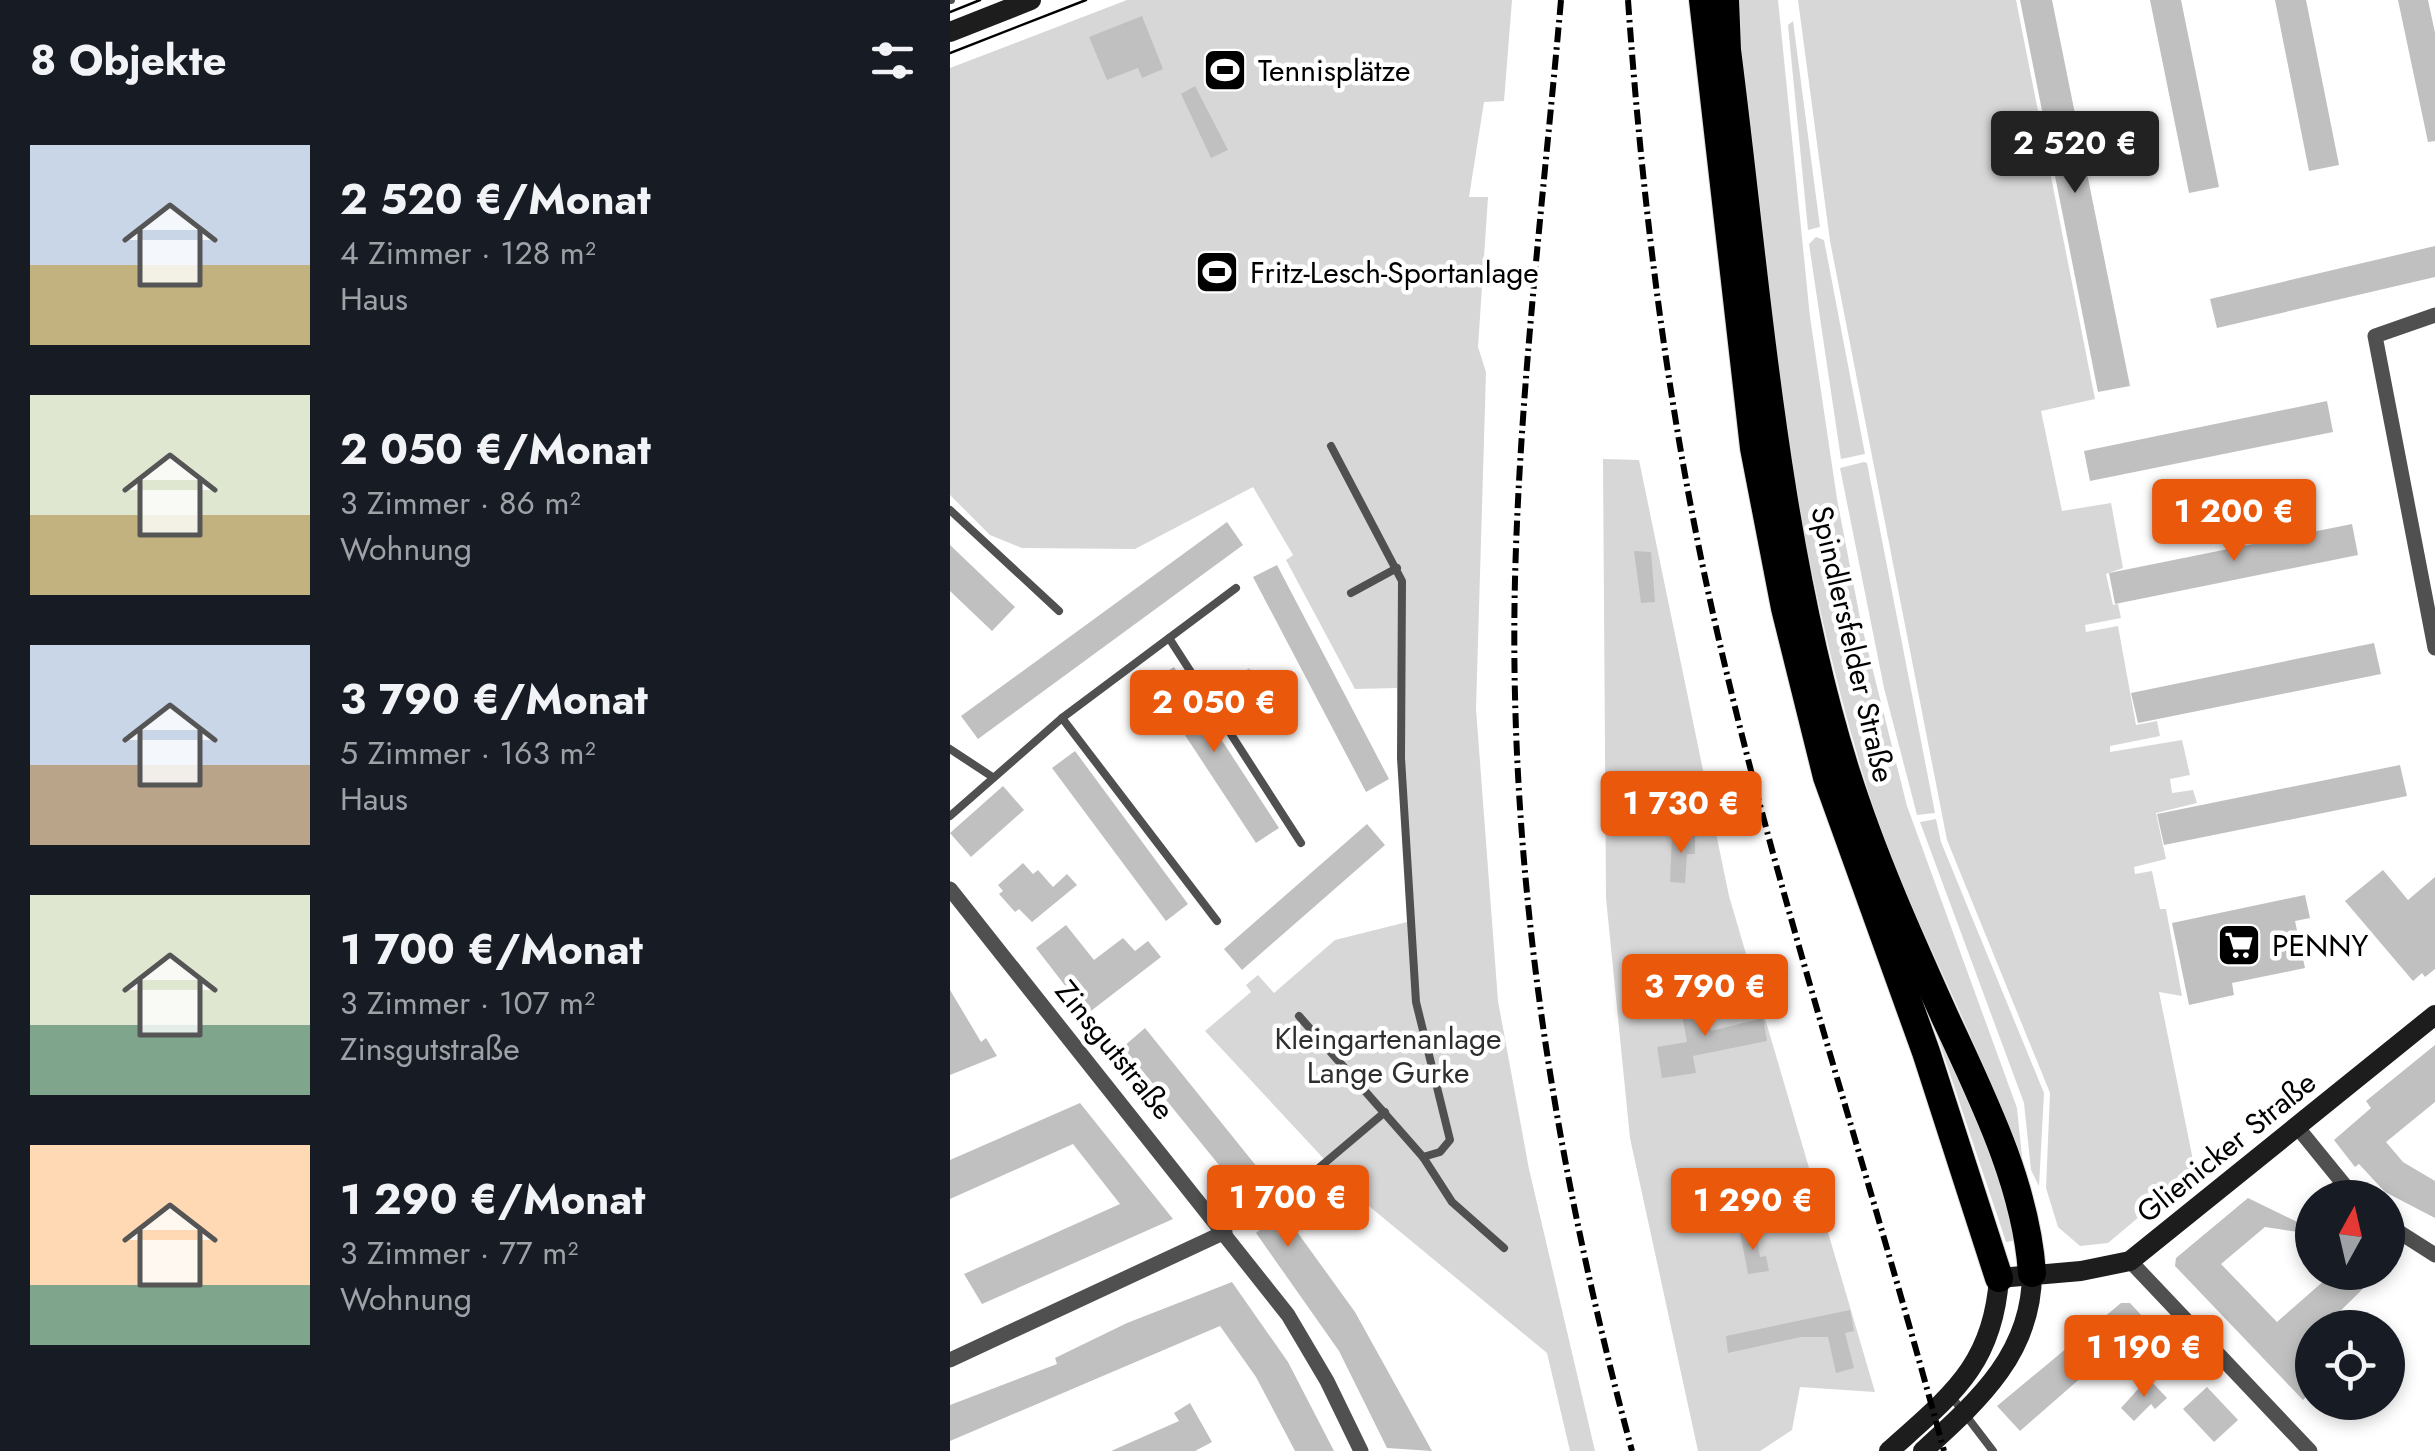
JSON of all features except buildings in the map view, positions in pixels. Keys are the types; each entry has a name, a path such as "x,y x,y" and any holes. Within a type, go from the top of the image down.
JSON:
{"highway":[{"name":"Spindlersfelder Straße","path":"1703,0 1754,448 1785,608 1826,778 1926,1052 1999,1278"},
{"name":"Spindlersfelder Straße","path":"1725,0 1730,70 1777,446 1805,601 1845,770 1888,892 1981,1096 2018,1198 2032,1273"}],"street":[{"path":"950,32 1031,0"},
{"path":"2435,315 2375,336 2435,648"},
{"name":"Zinsgutstraße","path":"950,889 1288,1315 1327,1381 1360,1451"},
{"name":"Glienicker Straße","path":"1999,1278 2081,1271 2130,1261 2435,1015"},
{"path":"2298,1128 2340,1180"},
{"path":"950,1360 1225,1232"},
{"path":"2405,1235 2435,1254"},
{"path":"2130,1261 2310,1451"},
{"path":"1889,1451 1998,1380 2018,1346 2032,1305 2032,1273"},
{"path":"1923,1451 1957,1404 1981,1355 1993,1323 1999,1278"}],"lane":[{"path":"1331,446 1402,580 1401,758 1416,1002 1450,1140 1440,1152 1423,1157"},
{"path":"950,510 1058,611"},
{"path":"1352,593 1397,568"},
{"path":"950,816 991,776 1062,718 1236,588"},
{"path":"1168,638 1300,843"},
{"path":"1062,718 1216,921"},
{"path":"950,749 991,776"},
{"path":"1299,1016 1386,1112 1423,1157 1452,1202 1504,1248"},
{"path":"1301,1183 1386,1112"},
{"path":"1957,1404 1993,1451"}],"green space":[{"name":"Fritz-Lesch-Sportanlage","path":"1127,0 1512,0 1504,101 1484,102 1469,197 1488,197 1478,347 1486,372 1476,709 1498,1001 1529,1169 1595,1451 1570,1451 1547,1353 1364,1202 1205,1031 1251,992 1246,985 1258,975 1274,993 1335,940 1407,922 1397,688 1355,689 1286,560 1293,555 1253,487 1135,549 1022,548 990,535 950,495 950,68"},
{"path":"1736,0 1778,0 1810,317 1837,499 1861,623 1907,806 2017,1108 2025,1186 1970,1033 1883,835 1839,688 1816,591 1780,395 1755,198"},
{"path":"1798,0 2016,0 2095,399 2041,411 2062,511 2111,503 2123,568 2106,574 2113,605 2118,604 2121,618 2085,625 2086,632 2118,626 2136,725 2157,721 2160,736 2110,746 2110,752 2182,740 2190,775 2170,779 2172,793 2193,790 2197,803 2156,813 2166,859 2134,867 2135,874 2152,871 2160,909 2166,909 2182,996 2159,992 2195,1170 2108,1243 2080,1246 2058,1227 2046,1188 2050,1093 1947,840 1830,241"},
{"path":"1793,21 1820,227 1808,230 1788,25"},
{"path":"1816,237 1824,240 1865,454 1841,459 1809,244"},
{"path":"1603,459 1639,460 1729,896 1875,1392 1800,1387 1792,1430 1760,1451 1698,1451 1630,1138 1606,898"},
{"path":"1864,462 1935,813 1917,815 1884,688 1840,468"},
{"path":"1249,668 1270,697 1240,718 1220,688"},
{"path":"1936,819 1941,842 2044,1093 2039,1186 2031,1170 2024,1103 1920,822"},
{"path":"1925,999 1995,1163 2018,1240 2006,1242"}],"tram line":[{"path":"950,12 980,0"},
{"path":"950,53 1086,0"}],"railway":[{"path":"1561,0 1527,362 1518,507 1515,690 1520,800 1529,910 1559,1128 1580,1236 1632,1451"},
{"path":"1628,0 1640,149 1658,297 1680,445 1708,591 1790,915 1944,1451"}],"place":[{"name":"Tennisplätze","path":"1225,70"},
{"name":"Fritz-Lesch-Sportanlage","path":"1217,272"},
{"name":"PENNY","path":"2239,945"}],"park label":[{"name":"Kleingartenanlage Lange Gurke","path":"1388,1055"}]}
